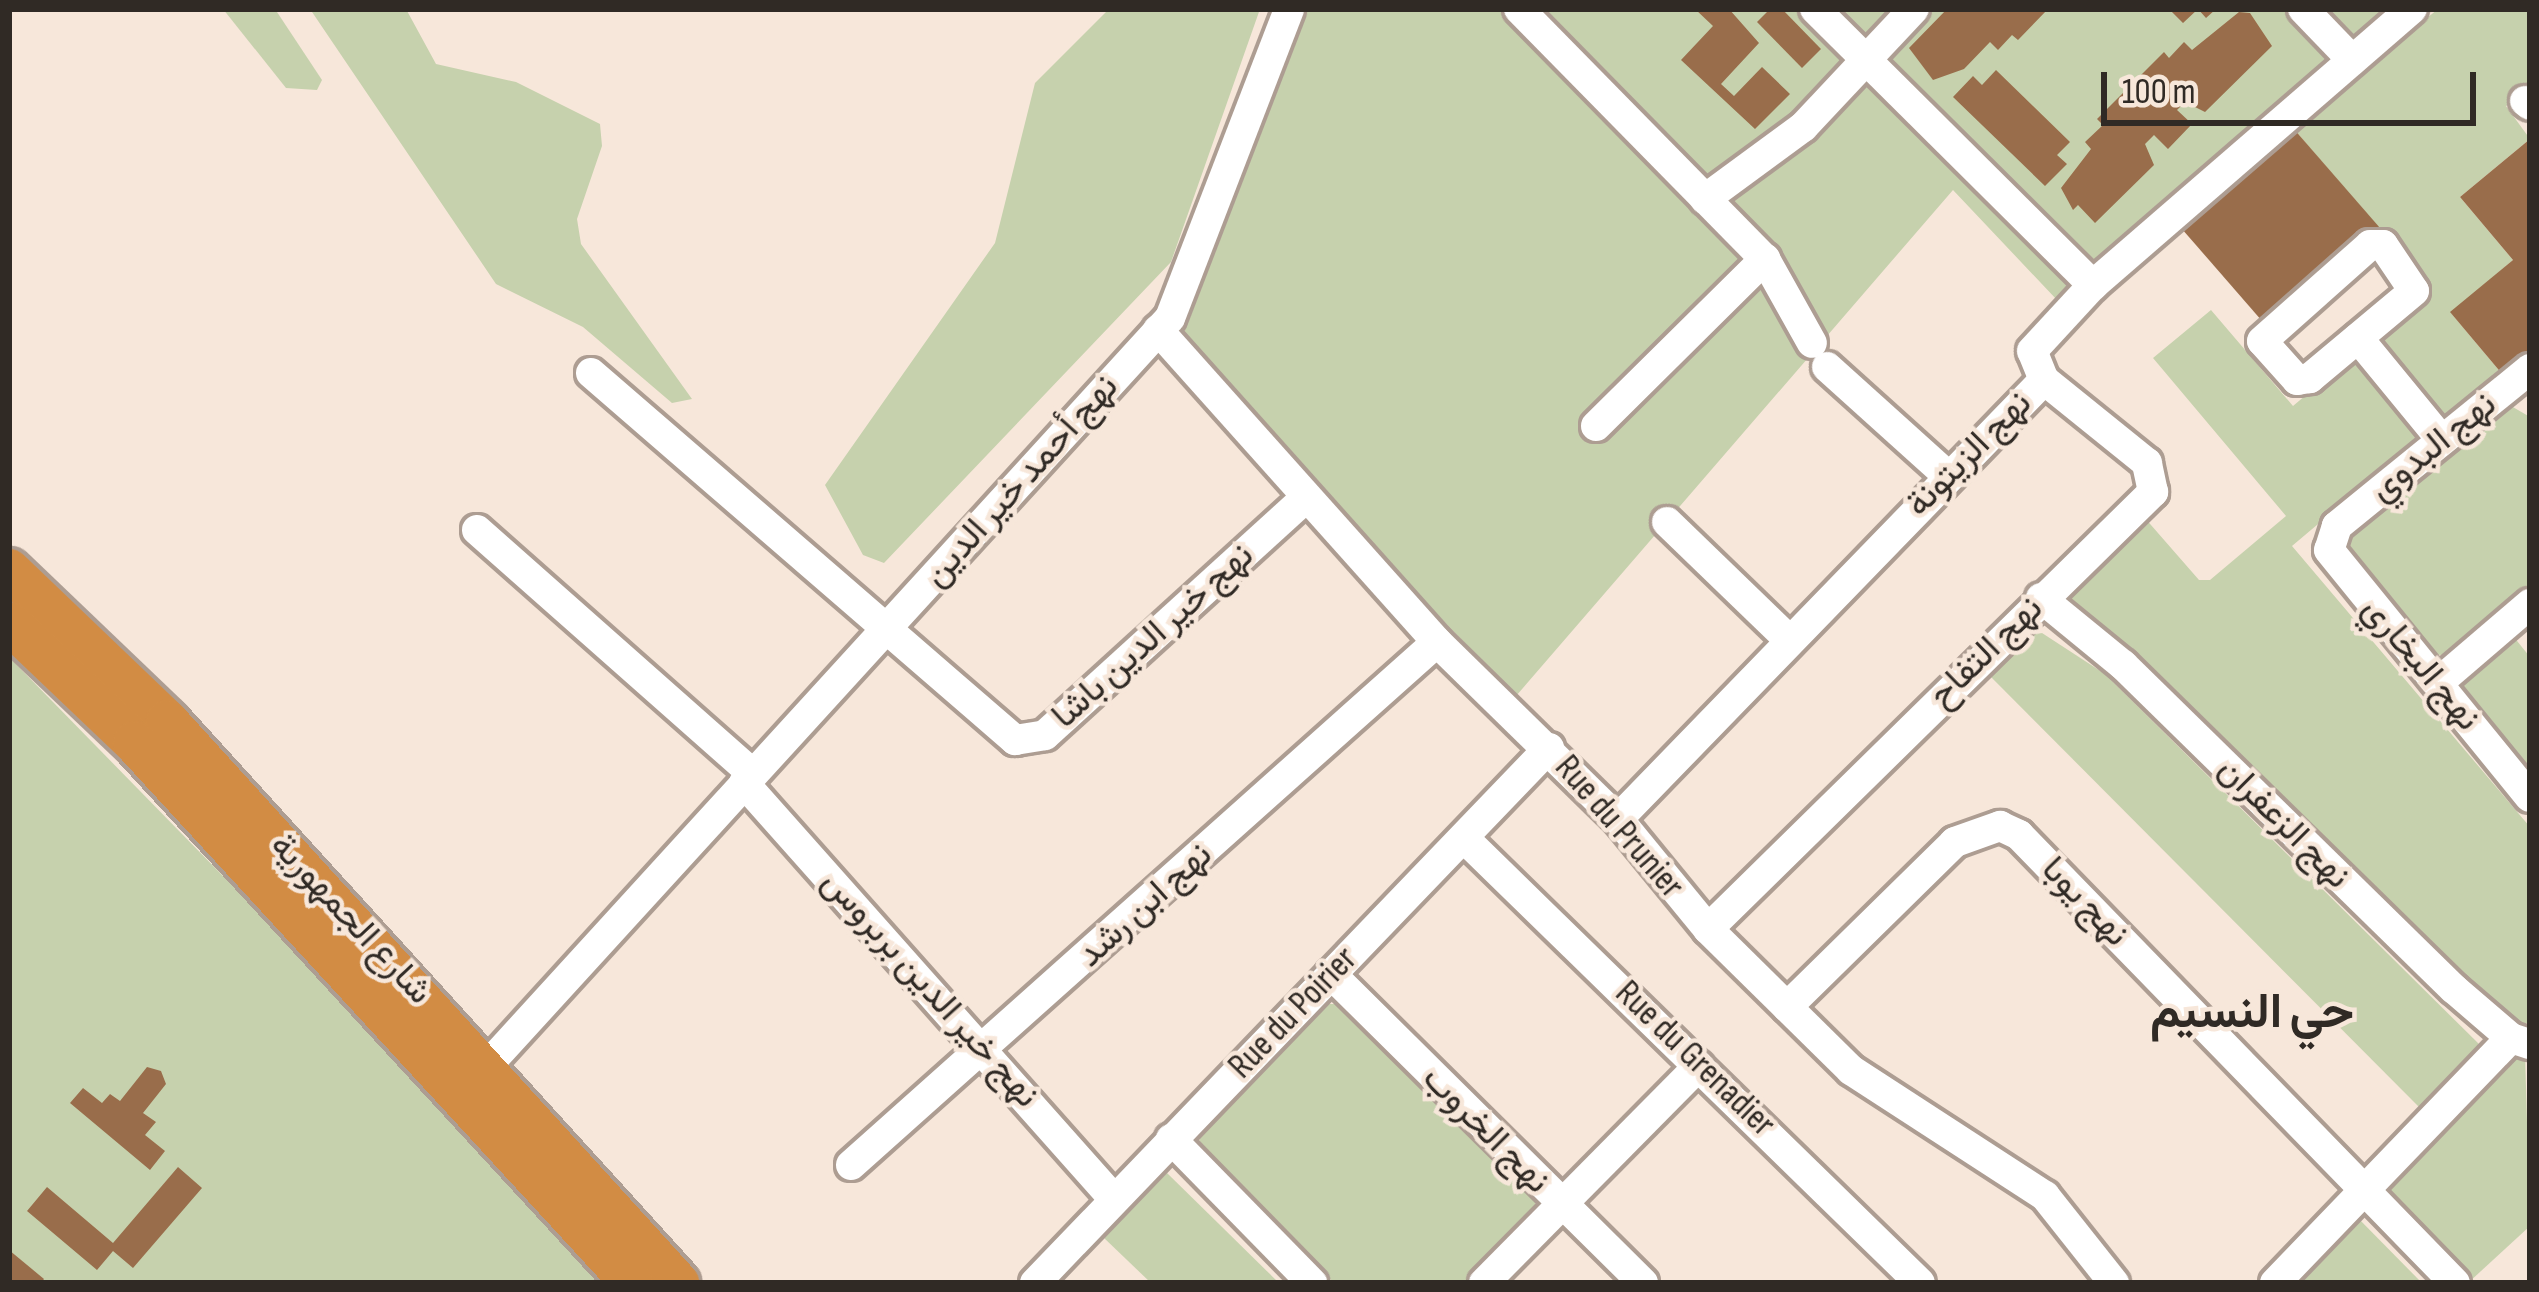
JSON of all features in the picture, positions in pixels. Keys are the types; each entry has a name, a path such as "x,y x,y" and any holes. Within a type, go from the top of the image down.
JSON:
{"highway":[{"name":"شارع الجمهورية","path":"9,570 167,721 679,1283"},
{"name":"شارع الجمهورية","path":"9,623 134,742 632,1283"}],"street":[{"name":"نهج أحمد خير الدين","path":"486,1067 1178,305 1289,9"},
{"path":"1519,9 1765,259 1820,355 1946,475"},
{"path":"1815,9 2092,285"},
{"path":"1705,199 1803,128 1914,9"},
{"path":"2303,9 2352,60"},
{"name":"نهج الزيتونة","path":"1618,819 1946,475 2044,380 2032,351 2092,285 2412,9"},
{"path":"2380,243 2416,288 2359,338 2302,381 2262,341 2380,243"},
{"path":"1596,426 1765,259"},
{"name":"Rue du Prunier","path":"1158,330 1304,499 1438,642 1618,819 1708,929 1880,1093 2045,1196 2114,1283"},
{"path":"2359,338 2440,438"},
{"path":"591,374 884,631"},
{"name":"نهج التفاح","path":"1708,929 2041,598 2139,508 2153,478 2136,454 2044,380"},
{"name":"نهج البدوي","path":"2336,526 2440,438 2526,380"},
{"name":"نهج خير الدين باشا","path":"884,631 1005,734 1031,741 1304,499"},
{"path":"1667,522 1789,640"},
{"name":"نهج البخاري","path":"2336,526 2333,561 2530,796"},
{"path":"477,530 748,779"},
{"name":"نهج الزعفران","path":"2041,598 2123,665 2520,1041"},
{"path":"2439,682 2530,604"},
{"name":"نهج ابن رشد","path":"851,1165 1438,642"},
{"name":"Rue du Poirier","path":"1036,1281 1112,1197 1466,840 1549,748"},
{"name":"نهج خير الدين بربروس","path":"748,779 1112,1197"},
{"name":"نهج يوبا","path":"1787,1007 1955,842 2000,826 2019,835 2455,1283"},
{"name":"Rue du Grenadier","path":"1466,840 1920,1283"},
{"name":"نهج الخروب","path":"1331,974 1643,1283"},
{"path":"2275,1283 2363,1188 2520,1041"},
{"path":"1484,1283 1699,1066"},
{"path":"1171,1139 1312,1283"}],"green space":[{"path":"223,9 275,9 322,80 317,90 286,88"},
{"path":"310,9 406,9 436,64 516,82 600,124 602,146 577,219 581,244 692,399 672,403 583,327 496,284"},
{"path":"1109,9 1260,9 1171,262 884,563 863,555 825,485 995,243 1035,83"},
{"path":"1307,9 2391,9 2057,300 1953,190 1516,696 1315,488 1181,334"},
{"path":"2438,9 2530,9 2530,85 2506,106 2530,139 2460,197 2513,260 2451,313 2503,375 2450,419 2432,413 2374,345 2427,285 2293,128"},
{"path":"2211,310 2293,406 2351,357 2420,438 2292,546 2530,827 2530,1022 2513,1027 2056,607 2144,517 2199,580 2210,580 2286,516 2153,358"},
{"path":"2506,403 2530,417 2530,583 2443,655 2424,654 2341,555 2346,537"},
{"path":"2028,633 2042,633 2105,674 2481,1046 2419,1107 1988,674"},
{"path":"2513,636 2530,657 2530,782 2460,699 2465,677"},
{"path":"9,657 448,1106 602,1283 9,1283"},
{"path":"1320,1004 1347,1004 1536,1196 1534,1216 1468,1283 1334,1283 1199,1151 1200,1126"},
{"path":"2525,1053 2530,1226 2468,1283 2385,1199 2384,1175 2507,1056"},
{"path":"1167,1173 1279,1283 1151,1283 1103,1237"},
{"path":"2354,1214 2422,1283 2284,1283"}],"building":[{"path":"1695,9 1729,9 1759,43 1721,84 1734,96 1762,67 1790,94 1755,129 1681,60 1713,26"},
{"path":"1770,9 1782,9 1821,49 1802,68 1757,22"},
{"path":"1947,9 2048,9 2018,40 2012,35 1998,50 1990,42 1964,69 1933,80 1909,48"},
{"path":"2169,9 2198,9 2183,23"},
{"path":"2239,12 2250,13 2272,46 2205,112 2185,102 2177,110 2192,124 2168,149 2154,135 2145,144 2154,165 2095,223 2078,205 2073,210 2061,188 2091,149 2085,142 2103,125 2097,119 2164,52 2169,58 2184,42 2192,50"},
{"path":"1996,70 2070,142 2057,155 2067,164 2045,186 1953,97 1973,76 1982,85"},
{"path":"2293,128 2379,227 2266,325 2180,226"},
{"path":"2530,139 2530,352 2503,375 2450,312 2513,260 2460,197"},
{"path":"147,1067 161,1071 166,1084 143,1113 156,1122 145,1135 165,1151 150,1170 70,1103 83,1088 102,1103 110,1094 120,1101"},
{"path":"178,1167 202,1188 133,1268 113,1251 97,1270 27,1211 47,1187 113,1243"},
{"path":"9,1250 44,1279 41,1283 9,1283"}],"district":[{"name":"حي النسيم","path":"2252,1013"}]}
